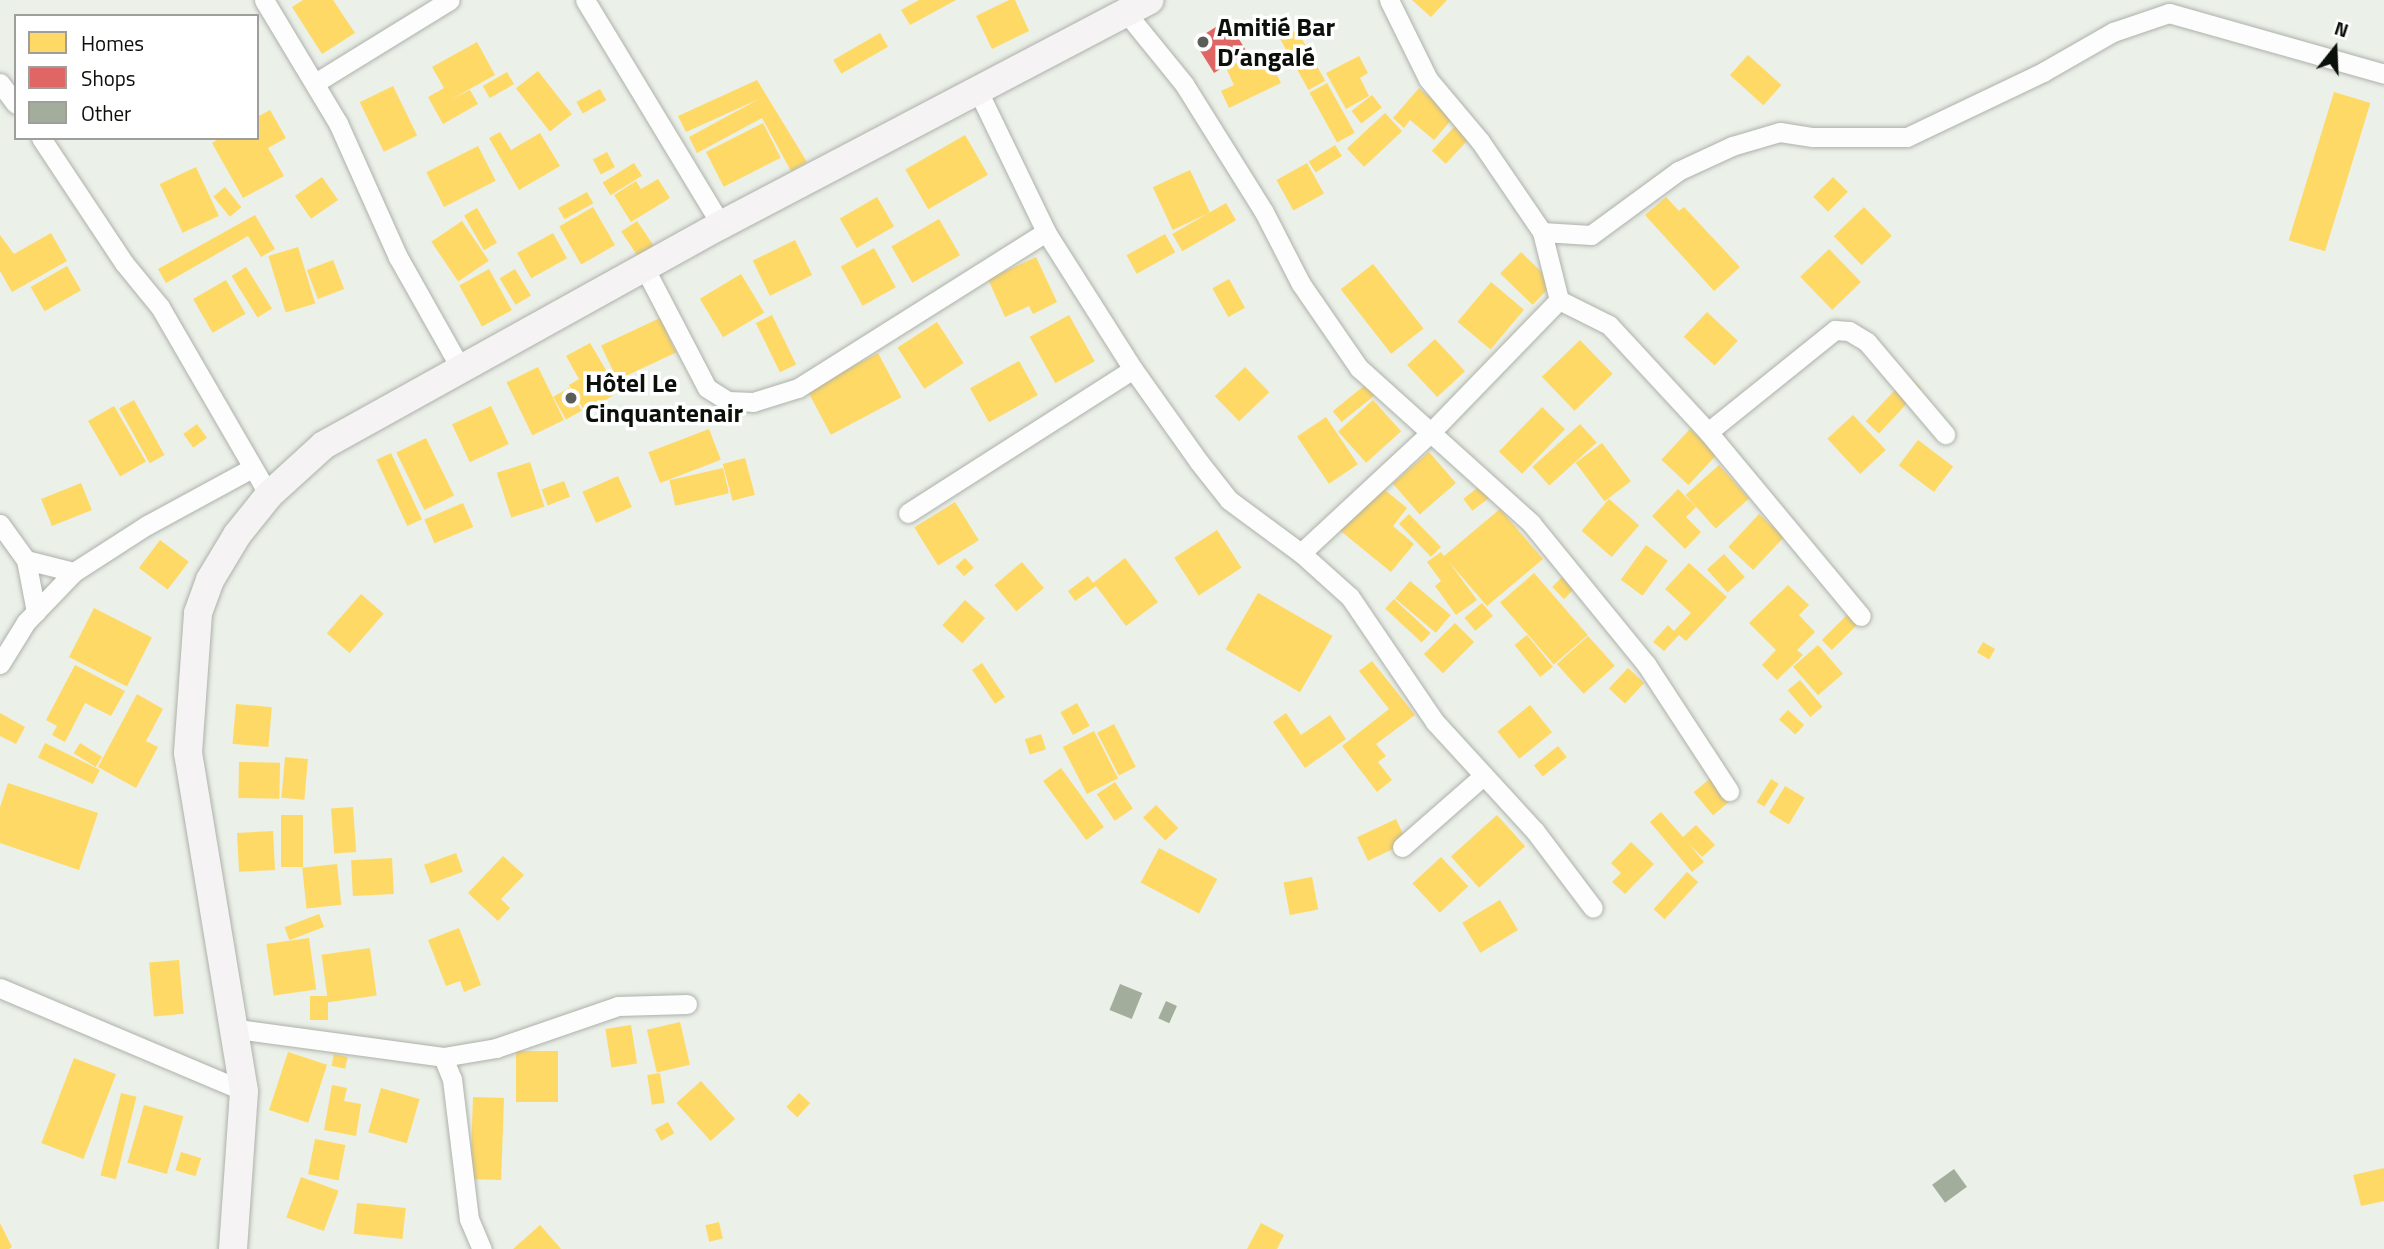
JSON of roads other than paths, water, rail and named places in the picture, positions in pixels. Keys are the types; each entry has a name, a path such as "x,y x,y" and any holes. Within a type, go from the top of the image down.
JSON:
{"street":[{"path":"264,0 315,83 398,257 460,368"},
{"path":"315,83 450,0"},
{"path":"585,0 721,225"},
{"path":"1389,0 1428,79 1480,141 1542,232 1559,300 1609,325 1708,432 1861,616"},
{"path":"233,1249 244,1091 237,1029 188,753 192,649 210,580 269,495 324,445 460,368 721,225 977,89 1139,7 1264,212 1301,284 1359,368 1429,435 1531,523 1646,664 1729,791"},
{"path":"1542,232 1591,234 1678,171 1732,146 1780,132 1907,137 2043,72 2113,32 2169,13 2384,74"},
{"path":"0,83 14,101"},
{"path":"977,89 1046,232 1133,369 1229,500 1301,553 1350,597 1435,722 1482,777 1535,831 1593,908"},
{"path":"42,140 124,263 160,307 250,468 269,495"},
{"path":"644,267 706,388 728,401 753,402 798,388 1046,232"},
{"path":"1301,553 1429,435 1559,300"},
{"path":"1708,432 1835,330 1849,331 1867,342 1945,434"},
{"path":"908,513 1133,369"},
{"path":"0,664 36,612 74,572 147,525 250,468"},
{"path":"0,524 26,560 36,612"},
{"path":"26,560 74,572"},
{"path":"1402,847 1482,777"},
{"path":"0,988 244,1091"},
{"path":"237,1029 443,1057 496,1048 618,1006 687,1004"},
{"path":"443,1057 452,1079 469,1219 482,1249"}],"place":[{"name":"Amitié Bar D’angalé","path":"1203,42"},
{"name":"Hôtel Le Cinquantenair","path":"571,398"}]}
